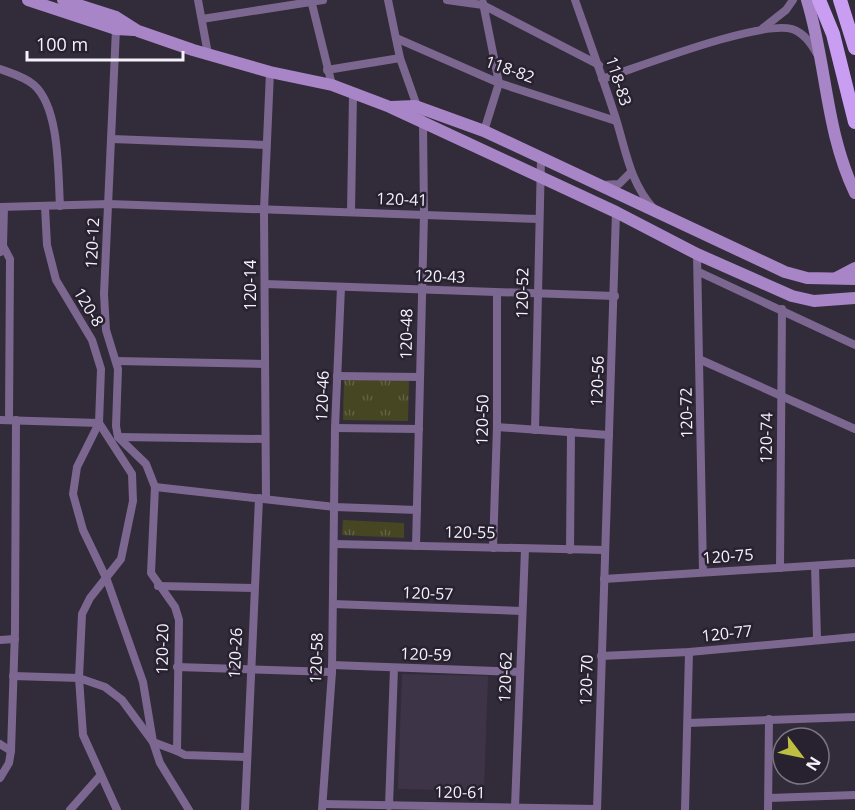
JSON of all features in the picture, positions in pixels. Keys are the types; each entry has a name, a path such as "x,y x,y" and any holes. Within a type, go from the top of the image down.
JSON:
{"main road":[{"path":"28,0 117,29 138,31 270,72 332,86 390,107 616,212 697,254 798,298 827,302 855,298"},
{"path":"63,0 116,17 138,31"},
{"path":"807,0 835,141 855,193"},
{"path":"840,0 855,48"},
{"path":"821,3 833,34 855,122"},
{"path":"390,107 415,106 484,131 785,272 807,279 855,279"},
{"path":"669,239 679,221"},
{"path":"832,280 855,268"}],"street":[{"path":"198,0 208,54"},
{"path":"202,19 323,0"},
{"path":"388,0 400,58 415,106 423,123"},
{"path":"447,0 482,3 599,65"},
{"name":"118-83","path":"575,0 599,65 631,172 645,199 657,212"},
{"path":"760,30 786,10 793,0"},
{"path":"311,1 332,86"},
{"path":"482,3 499,82 484,131"},
{"path":"602,79 760,30 781,28 801,33 808,39 820,60"},
{"name":"120-12","path":"117,29 104,294 105,330 118,369 116,426 118,437"},
{"name":"118-82","path":"396,38 499,82 616,121"},
{"path":"327,70 400,58"},
{"path":"0,69 34,85 44,98 55,140 60,206"},
{"path":"264,210 270,72"},
{"name":"120-14","path":"262,498 265,440 264,210 270,72"},
{"path":"351,212 353,94"},
{"name":"120-48","path":"416,546 424,214 423,123"},
{"path":"112,139 266,145"},
{"name":"120-52","path":"535,430 541,158"},
{"path":"600,185 619,184 631,172"},
{"name":"120-41","path":"2,207 109,204 538,219"},
{"path":"0,778 9,763 11,751 15,639 9,420 10,259 2,249 2,207"},
{"name":"120-8","path":"45,207 47,245 56,280 92,340 101,369 99,423"},
{"name":"120-56","path":"605,550 616,212"},
{"name":"120-72","path":"697,254 704,572"},
{"path":"699,272 783,309 855,345"},
{"name":"120-43","path":"265,284 615,296"},
{"name":"120-46","path":"335,507 335,428 341,287"},
{"name":"120-50","path":"494,548 497,293"},
{"name":"120-74","path":"780,568 783,309"},
{"path":"700,360 855,429"},
{"path":"116,361 265,364"},
{"path":"338,376 420,377"},
{"path":"9,420 99,423"},
{"path":"99,423 76,467 73,494 83,530 107,580 143,682 153,742 159,763 189,810"},
{"path":"99,423 132,474 133,501 121,559 107,580 90,598 82,614 79,678 83,735 117,810"},
{"path":"497,427 609,435"},
{"path":"335,428 419,429"},
{"path":"570,549 572,432"},
{"path":"118,437 265,440"},
{"name":"120-20","path":"118,437 146,464 155,487 151,573 178,614 177,751"},
{"path":"155,487 335,507 417,510"},
{"name":"120-26","path":"245,810 249,670 262,498"},
{"name":"120-58","path":"322,807 332,669 335,507"},
{"name":"120-55","path":"334,544 605,550"},
{"name":"120-62","path":"515,807 525,549"},
{"name":"120-70","path":"597,809 605,550"},
{"name":"120-75","path":"604,579 855,563"},
{"path":"815,566 817,639"},
{"path":"158,586 254,588"},
{"name":"120-57","path":"333,604 522,611"},
{"name":"120-77","path":"601,656 689,652 855,637"},
{"path":"0,640 15,639"},
{"path":"685,810 689,652"},
{"name":"120-59","path":"177,667 249,670 394,668 520,672"},
{"path":"389,806 394,668"},
{"path":"14,676 79,678 105,687 122,700 153,742 185,755 246,757"},
{"path":"688,723 855,717"},
{"path":"768,810 769,719"},
{"path":"0,744 11,751"},
{"path":"70,810 100,776"},
{"path":"769,798 855,795"},
{"name":"120-61","path":"322,807 597,809"}],"shaded area":[{"path":"402,674 488,676 484,791 398,789"}],"green space":[{"path":"344,378 409,380 408,421 343,420"},
{"path":"343,520 404,523 404,538 342,535"}]}
